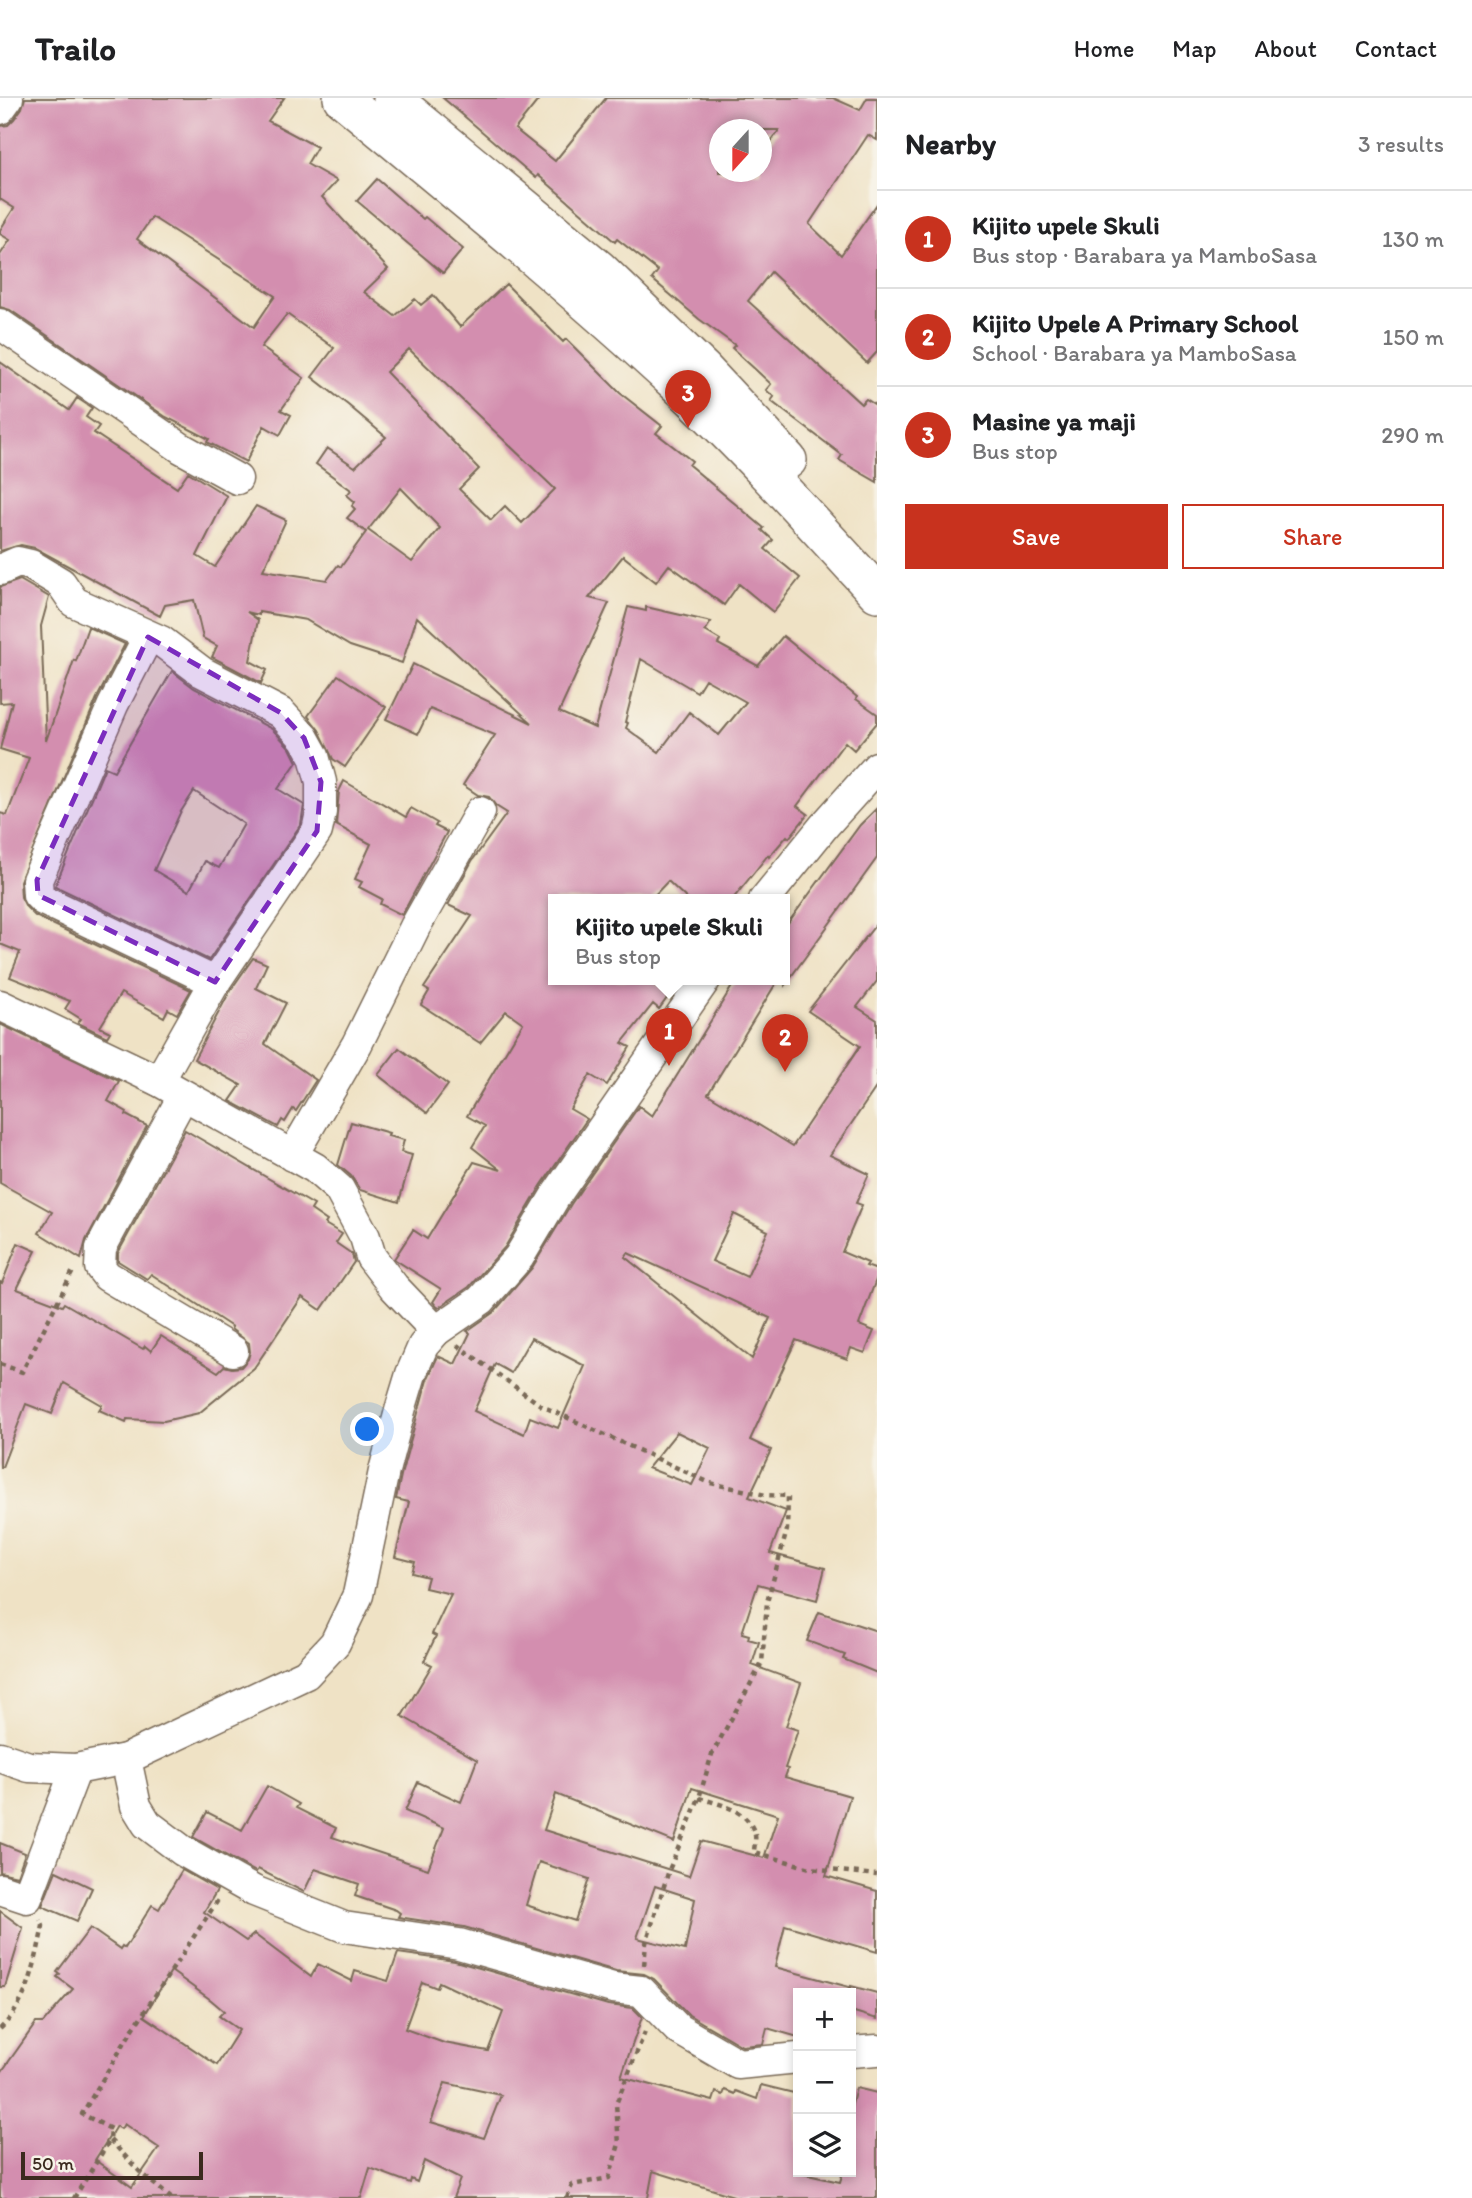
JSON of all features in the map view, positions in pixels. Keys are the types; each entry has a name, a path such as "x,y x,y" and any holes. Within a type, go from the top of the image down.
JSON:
{"main road":[{"path":"342,98 578,293 680,387 756,462 877,593"},
{"path":"392,98 599,269 704,370 877,557"}],"street":[{"path":"0,109 8,98"},
{"path":"0,324 181,448 237,479"},
{"path":"0,569 18,562 31,565 61,583 74,602 148,637 161,640 202,672 281,713 304,738 314,756 321,782 321,812 317,831 215,982 101,1248 100,1267 107,1276 233,1351"},
{"path":"148,637 113,705 37,880 38,895 43,900 215,982"},
{"path":"769,894 824,826 877,767"},
{"path":"292,1156 357,1044 415,927 480,811"},
{"path":"0,1757 29,1767 76,1769 126,1759 306,1674 335,1643 358,1595 384,1471 411,1374 423,1346 436,1331 481,1300 519,1257 555,1195 702,985"},
{"path":"0,1005 171,1089 315,1168 339,1189 365,1237 371,1257 394,1287 436,1331"},
{"path":"126,1759 136,1806 147,1824 183,1851 254,1891 344,1927 459,1944 613,1988 640,1991 678,2029 738,2064 793,2058"},
{"path":"14,1894 76,1769"},
{"path":"856,2052 877,2050"}],"path":[{"path":"0,1364 22,1372 75,1267 100,1267"},
{"path":"436,1331 542,1406 710,1483 766,1495 788,1496 787,1530 767,1602 762,1663 712,1754 699,1798 668,1870 646,1943 640,1991 653,2009 617,2104 619,2144 609,2178 572,2185 567,2198"},
{"path":"699,1798 732,1807 743,1816 755,1834 754,1852 810,1868 877,1875"},
{"path":"74,2198 110,2140 111,2129 82,2114 131,2032 233,1879"},
{"path":"0,2029 30,1983 43,1926 14,1894"},
{"path":"110,2140 141,2173 171,2198"}],"highlighted area":[{"path":"148,637 281,713 304,738 321,782 317,831 215,982 38,895 37,880"}],"building":[{"path":"25,98 284,98 268,121 317,147 307,164 337,181 322,197 388,269 364,292 395,316 415,299 421,305 433,295 460,327 506,284 563,342 566,339 620,393 662,426 656,433 692,461 689,465 764,528 762,530 773,540 765,549 800,578 773,612 739,584 724,605 669,565 656,582 623,556 589,598 609,603 559,712 595,728 628,607 646,611 646,607 711,622 705,631 720,640 718,644 758,666 783,636 877,714 877,723 854,750 845,742 797,806 808,814 789,838 787,836 769,857 768,855 737,894 682,894 668,881 656,894 548,894 548,985 658,985 670,994 659,1009 653,1004 622,1043 630,1047 607,1085 590,1075 570,1109 587,1119 541,1186 505,1247 469,1287 438,1308 433,1302 441,1289 394,1259 413,1230 427,1239 474,1162 501,1170 472,1147 485,1126 467,1116 523,1023 506,1011 480,1043 421,1005 429,991 424,988 472,916 448,905 472,861 507,813 489,797 478,795 463,785 495,735 430,709 418,734 386,719 413,664 532,723 417,617 402,663 350,646 306,620 247,612 258,620 250,661 267,670 261,683 212,657 217,646 203,638 194,600 165,605 160,616 35,548 21,545 0,551 0,362 69,410 77,398 92,408 86,417 99,426 94,433 177,488 188,472 227,496 197,556 215,567 256,506 286,520 263,570 327,580 338,565 341,567 366,532 347,518 355,509 352,506 355,502 347,495 351,490 316,464 327,448 355,467 386,437 312,377 334,348 287,314 261,347 304,378 281,410 291,415 280,435 264,426 246,462 166,417 10,310 0,307 0,255 10,240 0,234 0,230 14,208 0,199 0,126 8,125","holes":["152,217 275,296 254,327 137,239","409,349 555,489 522,523 505,506 491,520 459,489 479,469 386,372","401,488 440,528 412,562 368,530","641,659 697,692 705,679 746,702 719,735 689,712 659,752 626,728 628,723 625,722"]},
{"path":"443,98 540,98 515,129 555,161 606,98 833,98 860,110 867,98 877,98 877,140 868,135 809,224 841,255 877,204 877,352 867,363 771,272 748,301 861,404 866,399 877,406 877,482 839,460 842,455 771,401 774,397 766,390 771,384 732,348 735,345 652,279 658,271 617,239 615,242 538,175 536,178"},
{"path":"377,179 463,249 443,273 357,201"},
{"path":"20,580 49,597 41,626 46,741 88,627 125,644 97,698 20,881 21,897 35,916 191,990 177,1014 168,1009 164,1017 121,993 100,1027 110,1032 107,1037 78,1023 81,1019 65,1009 70,1001 10,977 20,952 0,944 0,813 7,815 29,758 0,749 12,702 0,703 0,587"},
{"path":"172,671 194,688 272,729 290,748 297,762 278,789 304,805 301,824 209,960 55,886 105,767 114,771","holes":["194,791 244,824 219,868 205,861 189,891 154,870 180,813"]},
{"path":"338,675 386,707 345,767 333,759 319,730 308,716"},
{"path":"344,781 406,817 411,808 447,832 402,915 380,904 382,899 359,887 362,882 355,879 371,844 336,825 339,791"},
{"path":"877,808 877,858 790,978 790,920 860,825"},
{"path":"877,923 877,981 857,1007 877,1020 877,1086 830,1155 869,1174 856,1203 862,1205 842,1252 868,1263 866,1266 877,1270 877,1277 859,1325 874,1331 865,1353 851,1348 847,1359 796,1340 750,1440 771,1450 749,1497 786,1511 770,1553 825,1568 817,1600 758,1584 742,1633 749,1635 748,1639 759,1642 752,1665 801,1683 786,1726 798,1730 785,1768 788,1769 785,1777 850,1796 826,1876 877,1891 877,1952 785,1925 775,1967 849,1988 793,1988 793,2036 767,2028 763,2044 742,2046 689,2015 654,1979 644,1974 616,1971 464,1927 398,1917 400,1913 396,1910 355,1896 359,1884 315,1869 304,1892 258,1869 256,1872 193,1837 207,1812 242,1830 267,1786 299,1804 296,1808 336,1828 332,1837 428,1869 444,1828 405,1811 418,1782 461,1802 477,1760 402,1716 432,1665 424,1661 436,1636 432,1634 451,1594 425,1588 428,1577 412,1573 415,1562 395,1557 409,1502 396,1499 401,1475 427,1380 438,1356 455,1364 470,1333 467,1331 494,1312 532,1268 571,1204 639,1106 652,1116 733,985 775,985 708,1094 793,1146 860,1046 808,1011","holes":["734,1214 768,1231 747,1277 712,1261","628,1253 770,1318 752,1359 625,1257","531,1338 585,1366 558,1428 530,1417 524,1434 474,1411 495,1364 511,1373","677,1432 710,1448 692,1485 648,1468","692,1788 778,1815 764,1858 701,1841 689,1876 544,1830 556,1794 674,1842","539,1862 589,1879 575,1921 526,1905","655,1886 695,1899 685,1950 637,1938"]},
{"path":"253,958 267,964 256,988 286,1003 265,1044 316,1080 296,1111 293,1109 285,1122 282,1120 278,1127 230,1101 241,1085 194,1059 230,991"},
{"path":"0,1024 119,1081 108,1101 147,1126 86,1240 81,1259 39,1233 52,1212 0,1183"},
{"path":"399,1048 448,1085 427,1113 378,1075"},
{"path":"351,1122 404,1140 401,1152 412,1155 399,1202 360,1190 351,1176 338,1165"},
{"path":"185,1130 314,1205 311,1210 327,1221 325,1224 342,1234 336,1243 352,1254 354,1262 321,1310 302,1297 254,1368 199,1413 164,1421 127,1419 126,1422 99,1410 102,1405 64,1383 52,1414 26,1404 0,1467 0,1282 2,1283 18,1243 36,1251 17,1289 62,1306 64,1303 143,1349 145,1346 151,1351 161,1336 218,1372 224,1366 241,1367 248,1359 249,1343 231,1329 232,1327 151,1274 147,1279 118,1261 118,1253"},
{"path":"819,1612 877,1631 877,1673 843,1659 845,1655 807,1641"},
{"path":"0,1843 25,1853 17,1876 0,1872"},
{"path":"182,1870 217,1890 204,1912 246,1941 254,1934 311,1977 318,1964 352,1981 355,1971 388,1981 398,1953 455,1961 608,2005 633,2008 642,2017 621,2077 713,2101 716,2092 723,2095 725,2090 757,2099 761,2085 793,2093 793,2177 817,2177 840,2182 842,2177 856,2177 856,2088 877,2093 877,2198 740,2198 653,2171 648,2198 453,2198 460,2179 424,2161 417,2182 411,2179 410,2183 370,2168 361,2198 0,2198 0,2074 36,2023 43,2023 73,1989 57,1977 60,1974 57,1972 90,1928 120,1949 122,1946 125,1948 152,1905 159,1909","holes":["171,1971 224,2011 219,2016 239,2030 217,2065 144,2016","422,1982 437,1988 439,1982 503,2012 488,2051 444,2043 405,2029","445,2083 501,2095 484,2138 431,2122","124,2124 159,2148 132,2187 95,2160 116,2126 121,2129"]},
{"path":"56,1871 92,1888 77,1921 42,1906"},
{"path":"0,1911 23,1928 5,1987 0,1987"},
{"path":"851,1986 877,1993 877,2019 856,2013 856,1988"}],"place":[{"name":"Masine ya maji","path":"688,428"},
{"name":"Kijito upele Skuli","path":"669,1066"},
{"name":"Kijito Upele A Primary School","path":"785,1072"}]}
